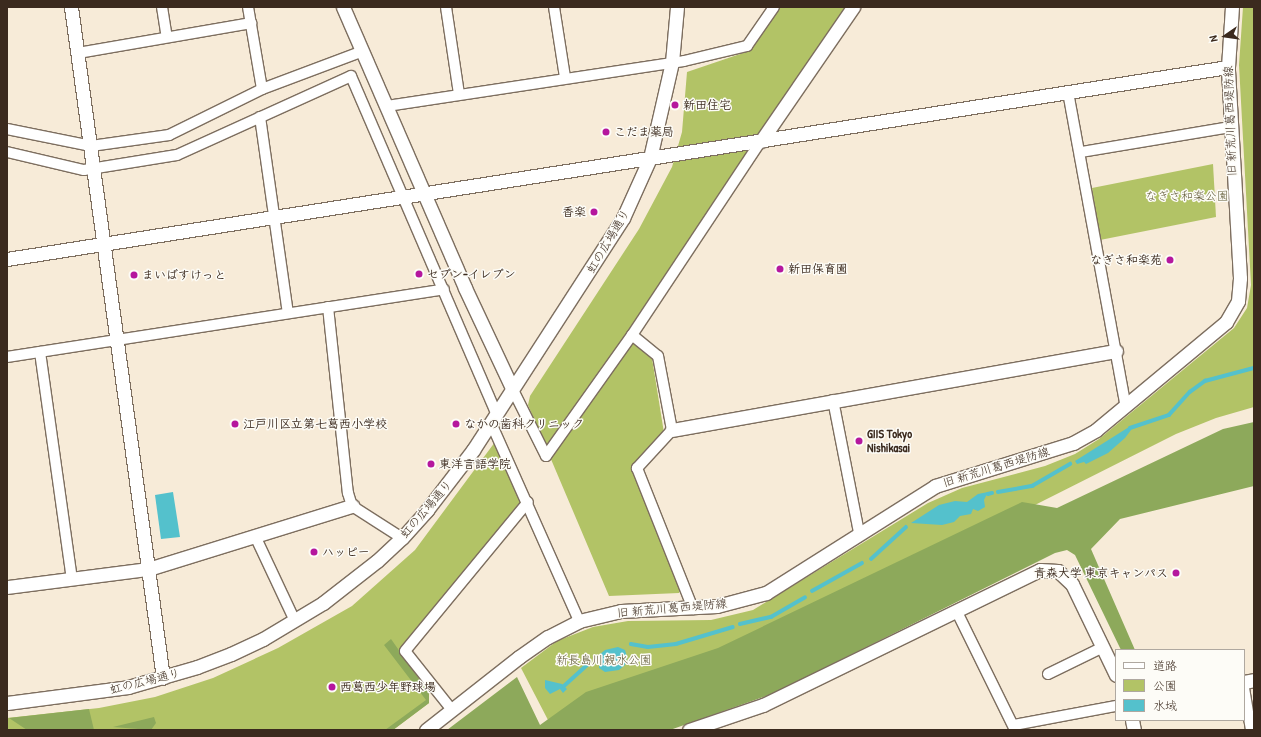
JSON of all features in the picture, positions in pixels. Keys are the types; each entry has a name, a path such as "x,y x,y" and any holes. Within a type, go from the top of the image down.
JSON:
{"street":[{"path":"71,7 163,678"},
{"path":"162,7 167,37"},
{"path":"248,7 262,89"},
{"path":"343,7 425,195 512,388 546,456 632,335 761,141 853,7"},
{"path":"446,7 460,94"},
{"path":"554,7 565,77"},
{"name":"虹の広場通り","path":"7,703 92,693 163,678 231,654 294,621 351,583 402,538 451,481 494,418 512,388 552,331 623,218 650,158 672,62 678,7"},
{"path":"387,106 565,77 672,62 747,46 774,7"},
{"name":"旧 新荒川葛西堤防線","path":"426,730 548,637 579,621 621,611 693,609 744,601 766,593 858,533 935,486 1073,443 1096,430 1125,403 1226,322 1238,301 1240,278 1230,127 1228,67 1232,7"},
{"path":"78,52 251,23"},
{"path":"7,129 91,146 169,135 262,89 363,51"},
{"path":"7,259 275,219 1228,67"},
{"path":"7,152 84,170 177,155 350,76 444,289 528,502 579,621"},
{"path":"1068,92 1081,152 1125,403"},
{"path":"260,117 288,313"},
{"path":"1081,152 1230,127"},
{"path":"7,357 444,289"},
{"path":"328,307 348,493 352,506 402,538"},
{"path":"632,335 658,356 672,430"},
{"path":"693,609 637,468 672,430 833,400 1116,351"},
{"path":"40,352 72,579"},
{"path":"833,400 858,533"},
{"path":"452,710 405,651 528,502"},
{"path":"7,587 148,569 352,506"},
{"path":"255,536 294,621"},
{"path":"689,730 763,705 957,612 1040,570 1058,570 1072,584 1115,673"},
{"path":"957,612 1014,728 1115,706"},
{"path":"1048,674 1102,647"},
{"path":"1245,694 1251,730"}],"green space":[{"path":"780,7 846,7 628,339 652,358 664,433 631,468 681,588 679,593 609,596 528,405 530,396 639,229 672,167 682,132 687,72 749,51"},
{"name":"新長島川親水公園","path":"1243,7 1254,7 1254,407 1216,418 1176,434 723,662 587,701 548,720 521,668 557,641 593,627 628,621 711,620 753,610 928,503 962,488 1045,466 1075,454 1099,439 1234,328 1247,308 1251,285 1239,65"},
{"name":"なぎさ和楽公園","path":"1213,164 1216,217 1100,240 1092,188"},
{"path":"1254,422 1254,486 1120,519 1091,549 1135,649 1121,649 1075,555 1067,550 1055,553 772,694 670,730 447,730 517,677 540,725 586,692 718,648 1022,502 1057,508 1223,429"},
{"path":"495,442 528,502 400,651 429,693 429,703 393,730 7,730 7,718 99,708 155,697 213,678 278,648 352,606 415,550"},
{"path":"391,639 429,693 429,703 393,730 385,730 426,700 384,645"},
{"path":"89,709 94,730 27,730 9,718"},
{"path":"154,717 156,723 151,730 113,727"}],"water":[{"path":"1129,427 1131,430 1125,438 1108,453 1086,464 1084,462 1077,464 1075,461"},
{"path":"173,492 180,537 161,539 155,495"},
{"path":"988,492 984,500 985,507 978,511 973,509 971,514 960,516 954,522 942,525 911,523 939,505 955,501 967,502 978,494"},
{"path":"618,647 625,650 627,657 625,665 619,670 605,672 599,668 599,655 605,650"},
{"path":"545,680 562,684 567,689 563,693 560,689 550,694 545,688"}],"waterway":[{"path":"1130,428 1169,415 1190,392 1205,381 1254,368"},
{"path":"998,492 1032,486 1070,464"},
{"path":"988,494 992,493"},
{"path":"871,559 906,527"},
{"path":"812,591 862,563"},
{"path":"740,624 771,617 805,597"},
{"path":"631,644 648,647 676,644 733,627"},
{"path":"564,686 587,665"}],"place":[{"name":"新田住宅","path":"675,105"},
{"name":"こだま薬局","path":"606,132"},
{"name":"香楽","path":"594,212"},
{"name":"なぎさ和楽苑","path":"1170,260"},
{"name":"新田保育園","path":"780,269"},
{"name":"セブン-イレブン","path":"419,274"},
{"name":"まいばすけっと","path":"134,275"},
{"name":"江戸川区立第七葛西小学校","path":"235,424"},
{"name":"なかの歯科クリニック","path":"456,424"},
{"name":"GIIS Tokyo Nishikasai","path":"859,441"},
{"name":"東洋言語学院","path":"431,464"},
{"name":"ハッピー","path":"314,552"},
{"name":"青森大学 東京キャンパス","path":"1176,573"},
{"name":"西葛西少年野球場","path":"332,687"}]}
